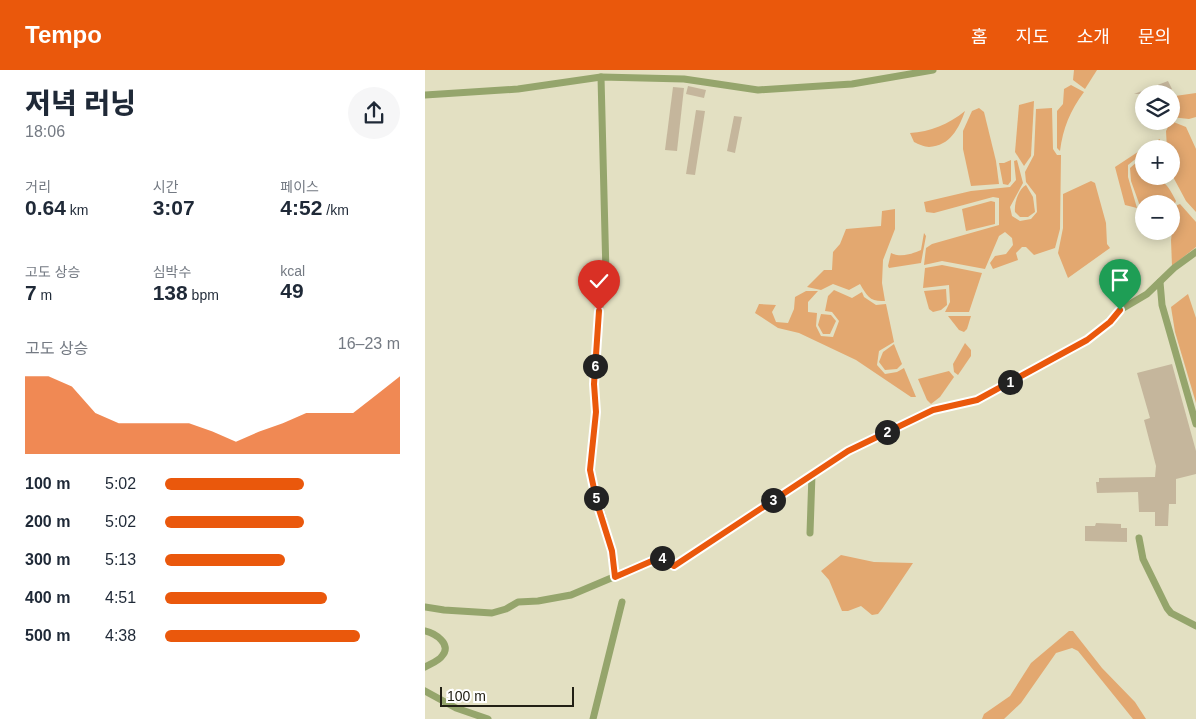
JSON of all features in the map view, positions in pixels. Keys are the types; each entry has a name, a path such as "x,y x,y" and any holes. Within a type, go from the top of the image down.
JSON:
{"street":[{"path":"425,95 518,89 601,77 684,79 758,90 852,84 933,70"},
{"path":"601,77 606,274 599,311 594,384 596,412 590,470 597,503 612,551 615,577"},
{"path":"425,607 492,613 506,609 518,602 538,602 571,595 661,557 674,566 848,451 933,410 977,400 1087,340 1110,322 1120,310 1147,294 1196,252"},
{"path":"1160,282 1162,305 1196,424"},
{"path":"810,533 812,474"},
{"path":"1139,538 1143,558 1167,608 1171,613 1196,626"},
{"path":"593,719 621,602"},
{"path":"425,631 436,634 443,642 445,652 442,657 425,667"},
{"path":"425,691 456,708 488,719"}],"shaded area":[{"path":"1074,70 1097,70 1085,89 1073,80"},
{"path":"1071,85 1084,92 1068,120 1060,151 1057,148 1057,111 1063,104 1064,89"},
{"path":"1196,93 1196,117 1189,119 1180,118 1180,95"},
{"path":"1034,101 1031,156 1024,166 1015,152 1019,105"},
{"path":"979,108 984,112 996,161 999,184 971,186 963,149 963,131 972,111"},
{"path":"1052,108 1053,149 1057,155 1061,155 1060,229 1055,248 1034,255 1026,247 1022,247 1016,253 1018,260 993,269 990,263 995,256 1006,254 1013,245 1012,238 1005,232 999,236 985,269 942,261 924,265 926,248 932,244 999,225 999,198 993,197 934,213 926,212 924,202 971,191 1010,187 1016,180 1014,161 1017,160 1023,183 1010,207 1012,216 1020,221 1031,219 1037,212 1036,195 1026,182 1025,172 1034,155 1036,109"},
{"path":"965,111 957,130 948,140 929,147 914,142 910,133 939,127"},
{"path":"1180,125 1186,127 1196,149 1196,212 1186,201 1177,185 1180,185 1180,140 1166,140 1166,131 1180,130"},
{"path":"1135,154 1135,159 1128,165 1128,177 1135,208 1125,205 1115,167"},
{"path":"1011,160 1011,181 1008,185 1003,184 999,163"},
{"path":"1135,164 1135,185 1166,185 1173,195 1136,195 1131,181 1130,168"},
{"path":"1091,181 1095,183 1106,223 1107,244 1110,248 1068,278 1058,253 1063,228 1063,194"},
{"path":"1026,185 1033,197 1035,212 1028,217 1020,217 1015,212 1015,205 1019,193"},
{"path":"991,201 995,202 995,224 966,231 962,209"},
{"path":"1180,204 1196,222 1196,247 1172,266 1171,240 1180,240"},
{"path":"895,209 895,229 883,260 882,283 885,301 869,297 860,284 849,290 833,284 821,290 807,287 824,270 832,270 833,252 840,244 846,229 881,226 882,211"},
{"path":"924,233 926,236 921,263 889,268 891,253 902,255 921,250"},
{"path":"942,265 982,273 969,312 945,312 950,302 949,285 923,288 925,268"},
{"path":"946,289 947,305 941,310 933,312 929,309 924,291"},
{"path":"834,290 852,298 862,292 864,297 876,305 886,304 894,342 879,351 877,365 885,374 897,372 904,368 916,397 911,397 856,360 799,333 778,328 755,313 759,304 776,305 772,312 776,322 788,323 794,309 795,297 806,291 818,291 808,302 808,312 817,313 816,326 821,336 833,337 839,321 832,312 825,311 828,296"},
{"path":"1188,294 1196,318 1196,403 1175,332 1171,307"},
{"path":"821,314 831,315 836,321 830,334 823,334 818,325"},
{"path":"948,316 971,316 967,329 964,332 959,330"},
{"path":"965,343 971,350 971,356 958,375 954,372 953,364"},
{"path":"894,344 902,364 897,369 885,370 879,362 883,352"},
{"path":"949,371 954,377 940,397 931,404 927,400 918,379"},
{"path":"841,555 874,562 913,563 882,609 878,614 872,615 861,606 848,611 842,611 829,580 821,571"},
{"path":"1069,631 1073,631 1102,668 1135,702 1146,719 1133,719 1078,651 1072,648 1056,653 1021,703 1004,719 982,719 984,714 1010,696 1031,663"}],"building":[{"path":"1168,81 1170,85 1158,85"},
{"path":"688,86 706,90 704,98 686,94"},
{"path":"673,87 684,88 677,151 665,150"},
{"path":"696,110 705,111 695,175 686,174"},
{"path":"734,116 742,117 735,153 727,151"},
{"path":"1172,364 1196,451 1196,474 1176,479 1176,504 1169,504 1168,526 1155,526 1155,512 1139,512 1138,492 1097,493 1096,482 1099,482 1099,478 1155,477 1156,466 1144,420 1150,418 1137,373"},
{"path":"1096,523 1121,524 1121,528 1127,528 1127,542 1085,541 1085,526 1095,526"}],"route":[{"path":"599,311 594,384 596,412 590,470 597,503 612,551 615,577 661,557 674,566 848,451 933,410 977,400 1087,340 1110,322 1120,310"}]}
